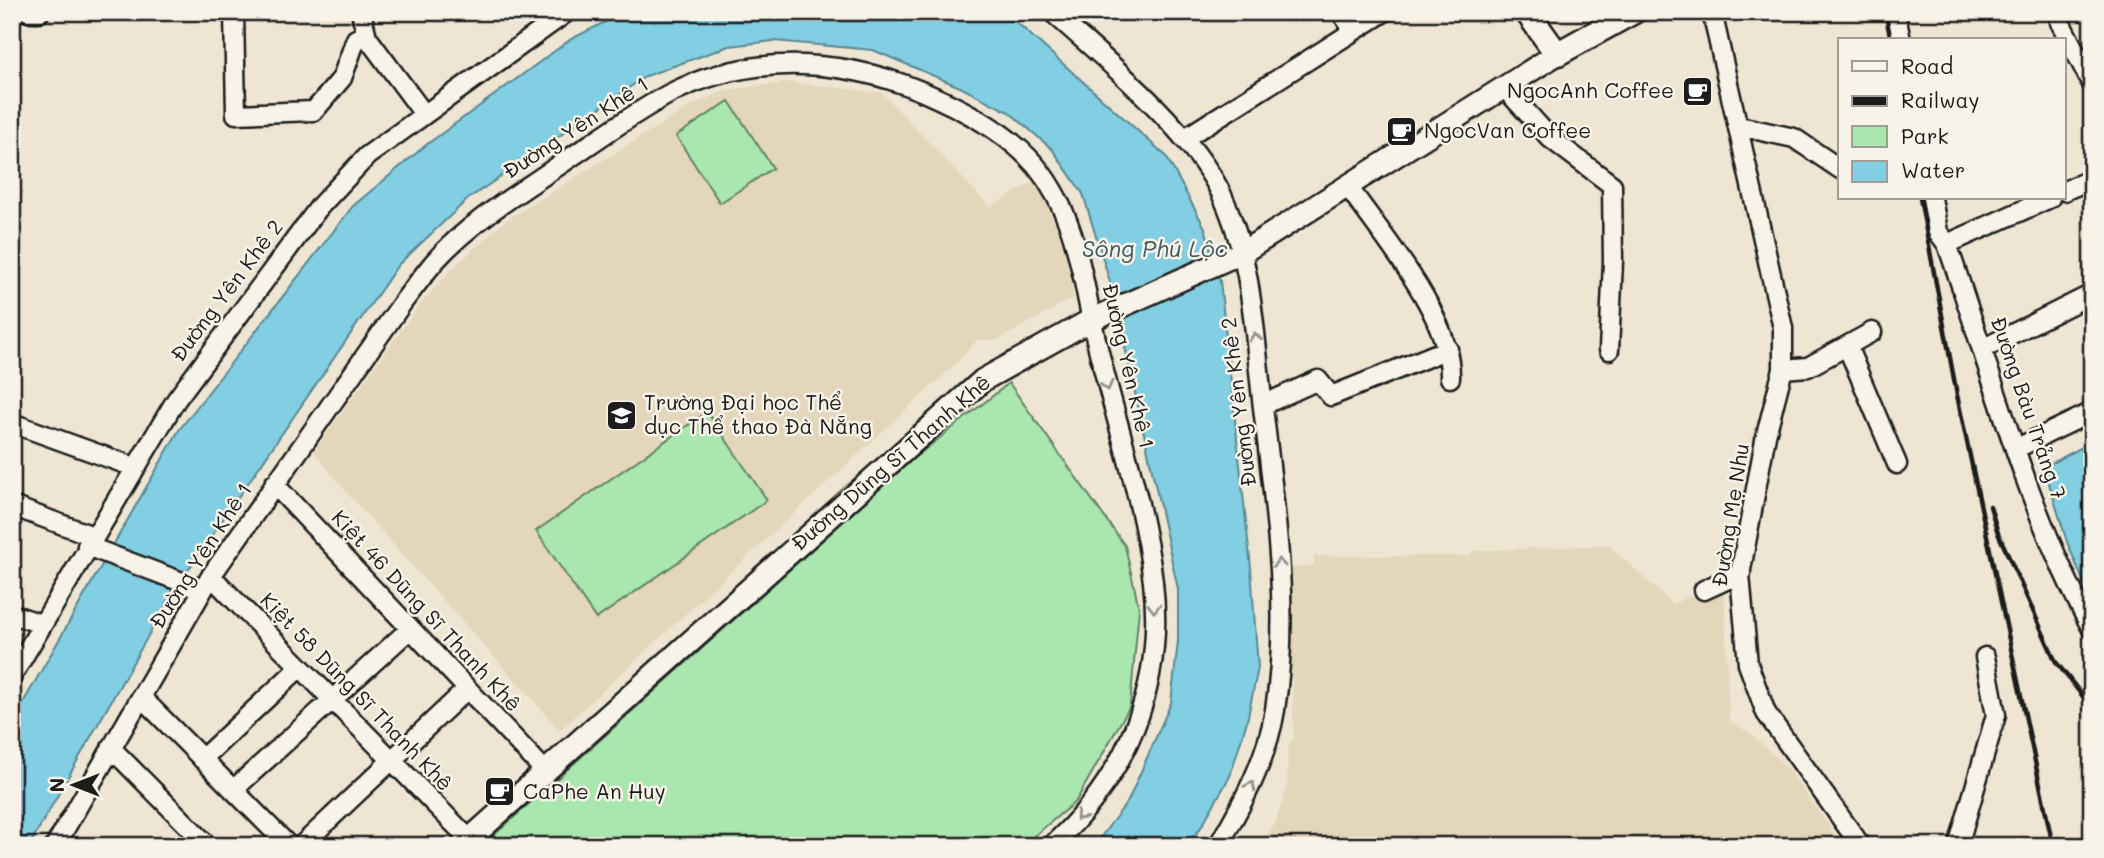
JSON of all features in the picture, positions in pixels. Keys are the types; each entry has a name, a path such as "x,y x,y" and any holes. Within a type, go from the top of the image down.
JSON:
{"main road":[{"path":"1527,12 1557,54 1633,12"}],"street":[{"path":"29,12 40,12"},
{"path":"234,12 236,114 314,111 342,78 356,39 367,37"},
{"path":"361,12 367,37 424,114"},
{"name":"Đường Yên Khê 2","path":"12,676 176,400 320,205 367,156 567,12"},
{"name":"Đường Yên Khê 2","path":"1052,12 1185,138 1221,192 1243,252 1263,405 1282,604 1274,713 1256,776 1218,846"},
{"path":"1340,12 1354,31"},
{"path":"1185,138 1384,12"},
{"name":"Đường Mẹ Nhu","path":"1712,12 1776,286 1783,328 1783,369 1766,435 1741,573 1741,609 1748,664 1766,713 1861,846"},
{"path":"1895,12 1901,38"},
{"path":"2060,22 2092,84"},
{"name":"Đường Dũng Sĩ Thanh Khê","path":"466,843 948,408 983,380 1091,320 1243,252 1557,54"},
{"name":"Đường Yên Khê 1","path":"55,846 202,584 436,259 492,211 631,116 673,92 741,70 803,64 836,66 891,80 972,115 1033,163 1060,201 1082,262 1091,320 1154,582 1154,632 1149,679 1136,729 1110,779 1051,846"},
{"path":"1504,87 1549,138 1612,185 1613,261 1609,349"},
{"path":"1739,126 1794,138 1838,168"},
{"path":"2066,190 2092,179"},
{"path":"1348,185 1436,316 1448,349 1450,377"},
{"name":"Đường Bàu Trảng 7","path":"1932,200 1938,232 1947,244 1984,348 2015,449 2067,583 2092,629"},
{"path":"1947,244 2046,200"},
{"path":"1984,348 2092,294"},
{"path":"1783,369 1808,367 1872,332"},
{"path":"1847,346 1897,464"},
{"path":"1263,405 1318,380 1331,396 1448,349"},
{"path":"2015,449 2092,412"},
{"path":"12,422 134,467"},
{"name":"Kiệt 46 Dũng Sĩ Thanh Khê","path":"274,484 544,770"},
{"path":"12,506 109,552 202,584"},
{"path":"1704,590 1741,573"},
{"name":"Kiệt 58 Dũng Sĩ Thanh Khê","path":"202,584 300,667 466,843"},
{"path":"12,614 41,624"},
{"path":"233,790 410,629"},
{"path":"1958,846 1996,715 1985,657"},
{"path":"202,759 300,667"},
{"path":"300,846 467,689"},
{"path":"141,697 289,846"},
{"path":"111,748 208,846"}],"shaded area":[{"name":"Trường Đại học Thể dục Thể thao Đà Nẵng","path":"790,82 882,93 990,207 1037,180 1072,267 1073,298 998,340 977,340 959,361 560,730 347,493 314,451 418,307 452,269 505,221 689,107 725,90"},
{"path":"1609,545 1672,604 1724,581 1729,721 1750,733 1787,768 1843,846 1260,846 1275,823 1287,788 1288,745 1294,738 1288,568 1314,565 1314,556 1470,556 1472,551"}],"green space":[{"path":"729,101 773,168 720,203 676,136"},
{"path":"1009,383 1125,546 1139,608 1130,706 1076,801 1022,846 499,846 491,838 913,459"},
{"path":"707,412 767,500 596,619 536,531"}],"water":[{"name":"Sông Phú Lộc","path":"625,12 1005,12 1166,156 1205,228 1220,281 1251,568 1258,668 1247,721 1230,776 1200,829 1186,846 1094,846 1128,801 1171,703 1178,641 1178,589 1113,292 1083,194 1052,149 1009,112 960,87 873,50 774,41 729,46 646,76 468,199 398,265 173,592 29,846 12,846 12,722 179,430 353,206 426,145 571,39"},
{"path":"2092,442 2092,602 2067,542 2044,467"}],"railway":[{"path":"1885,12 1891,38"},
{"path":"1920,200 1957,395 2053,846"},
{"path":"1990,506 1998,533 2056,662 2092,708"}],"place":[{"name":"NgocAnh Coffee","path":"1697,91"},
{"name":"NgocVan Coffee","path":"1401,131"},
{"name":"Trường Đại học Thể dục Thể thao Đà Nẵng","path":"621,415"},
{"name":"CaPhe An Huy","path":"500,792"}]}
